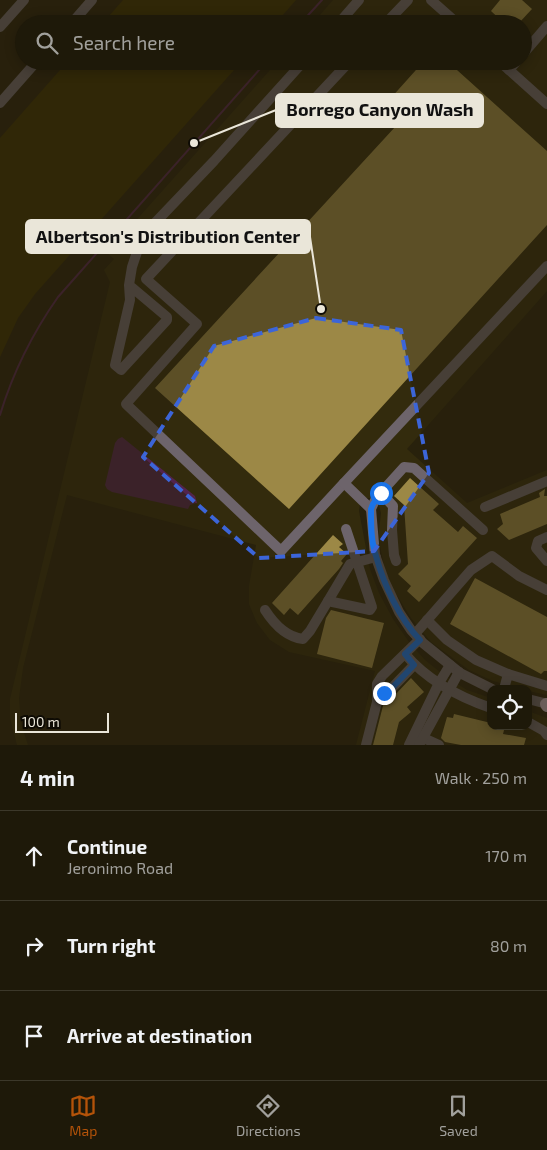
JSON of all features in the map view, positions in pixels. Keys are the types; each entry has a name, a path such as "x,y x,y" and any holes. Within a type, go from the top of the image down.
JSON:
{"street":[{"path":"0,27 24,0"},
{"path":"79,15 92,0"},
{"path":"346,15 359,0"},
{"path":"394,15 408,0"},
{"path":"431,0 448,15"},
{"path":"532,44 547,26"},
{"path":"0,103 29,70"},
{"path":"128,285 167,317 167,320 121,370 115,366 130,300 128,285 137,252 152,226 214,161 296,70"},
{"path":"342,70 146,279 198,324 126,404 281,551 547,266"},
{"path":"509,70 547,104"},
{"path":"483,530 414,468 404,467 381,493 371,509 376,557 384,580 400,612 418,637 450,665 459,672 487,686"},
{"path":"485,507 546,482"},
{"path":"344,483 371,509"},
{"path":"381,493 393,506 392,530 396,561"},
{"path":"328,601 370,610 372,607 346,529"},
{"path":"547,537 538,541 536,548 547,561"},
{"path":"366,745 377,694 377,684 382,676 405,654 418,637 427,620 471,570 492,556 520,576 547,590"},
{"path":"265,610 281,630 296,638 303,639 310,631 350,564 376,557"},
{"path":"427,620 447,640 476,660 508,674 547,686"},
{"path":"405,654 414,665 448,689 487,707"},
{"path":"377,694 389,691 414,665"},
{"path":"418,739 439,683 450,665"},
{"path":"409,745 418,739 459,672"},
{"path":"505,685 508,674"},
{"path":"532,700 547,704"},
{"path":"532,725 547,735"},
{"path":"418,739 439,745"}],"highlighted area":[{"path":"316,318 401,330 429,473 374,551 259,558 143,457 214,346"}],"shaded area":[{"path":"123,0 296,0 283,15 110,15"},
{"path":"333,0 547,0 547,291 407,449 467,503 547,470 547,695 532,692 532,685 506,685 493,681 469,670 431,642 411,618 385,571 380,546 381,513 378,502 373,498 367,498 360,504 359,511 370,569 379,593 393,619 409,642 425,660 445,676 467,690 487,697 487,730 532,730 532,712 547,718 547,745 356,745 375,671 289,652 270,640 257,623 249,604 249,586 256,545 67,495 23,668 19,698 21,724 28,745 17,745 10,718 10,699 110,282 104,270 114,259 107,253 270,70 532,70 532,15 320,15"},
{"path":"60,70 234,70 35,294 18,318 0,357 0,138"},
{"path":"122,437 195,496 197,503 190,505 188,509 112,492 107,489 105,485 115,443"}],"building":[{"path":"500,0 522,0 532,9 526,15 495,15 491,11"},
{"path":"416,70 457,70 547,151 547,225 289,509 155,388 407,114 390,99"},
{"path":"410,478 439,504 433,510 458,532 463,526 477,538 419,602 407,591 411,586 398,574 408,564 404,505 394,496"},
{"path":"545,489 544,496 547,496 547,524 509,540 497,529 503,524 500,514 540,497 539,493"},
{"path":"333,535 343,544 339,547 347,554 341,561 343,563 298,615 290,608 284,615 272,603"},
{"path":"475,578 547,617 547,671 541,674 450,624"},
{"path":"331,610 384,623 372,668 317,654 326,618"},
{"path":"411,678 424,692 407,707 411,712 399,722 393,745 373,745 384,702 394,696"},
{"path":"454,714 487,722 487,730 504,730 503,734 526,738 524,745 461,745 445,742 441,738 447,717 453,718"}],"waterway":[{"path":"308,15 322,0"},
{"path":"0,415 24,354 58,297 259,70"}],"place":[{"name":"Borrego Canyon Wash","path":"194,143"},
{"name":"Albertson's Distribution Center","path":"321,309"}],"route":[{"path":"381,493 376,498 371,509 375,555 384,580 400,612 411,630 420,640 405,654 414,665 389,691 384,693"}]}
